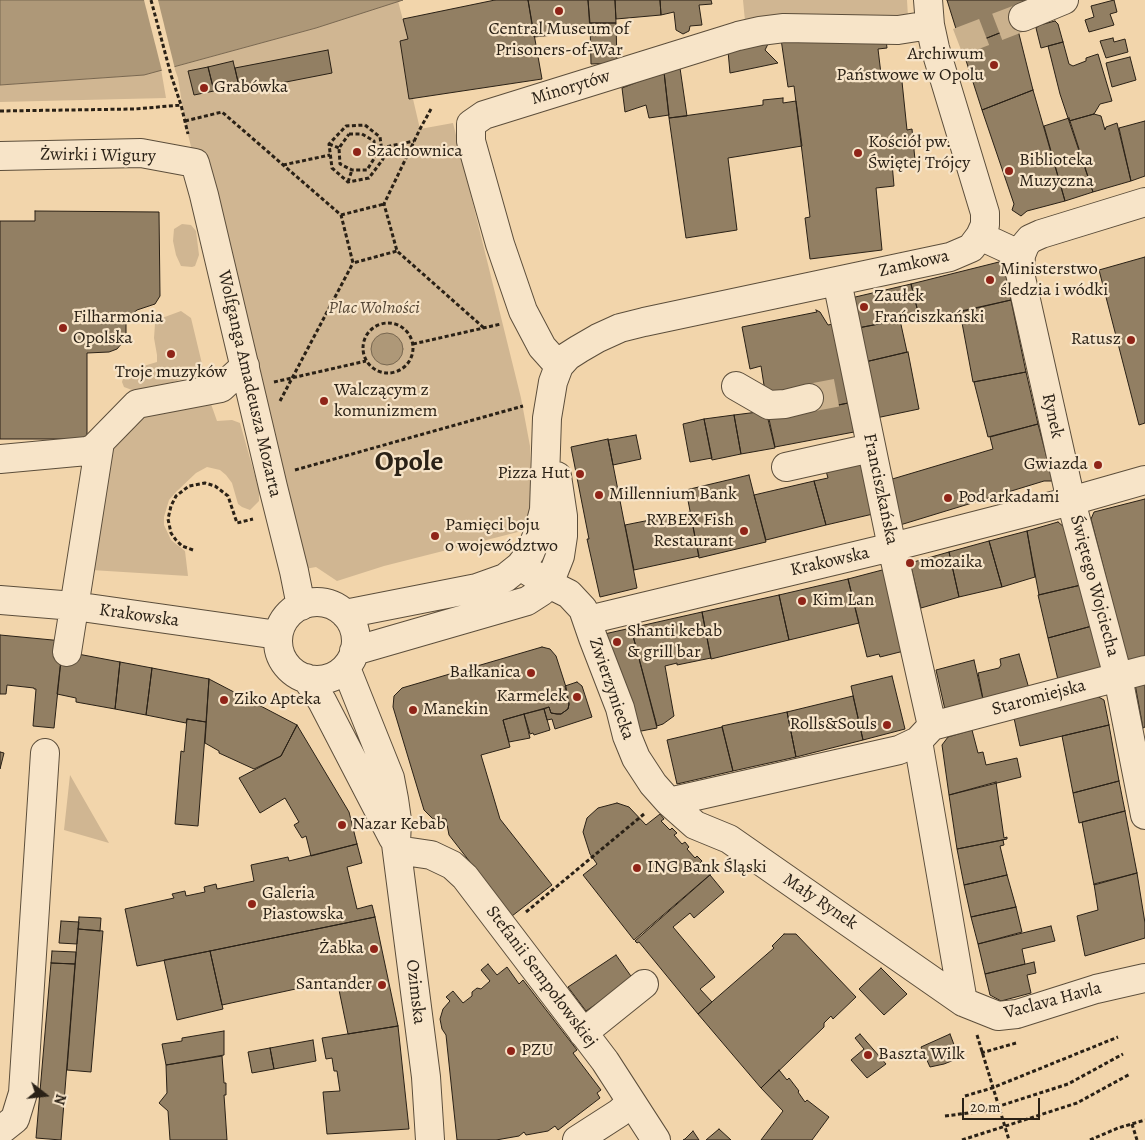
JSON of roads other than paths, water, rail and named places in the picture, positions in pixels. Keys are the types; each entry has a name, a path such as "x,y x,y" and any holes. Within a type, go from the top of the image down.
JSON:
{"street":[{"path":"1023,17 1064,0"},
{"name":"Minorytów","path":"559,366 542,347 523,311 500,244 471,141 471,124 484,115 738,36 760,31 784,28 938,29"},
{"path":"938,29 985,214 985,224 980,236 1021,255 1030,239 1040,234 1145,202"},
{"name":"Żwirki i Wigury","path":"0,156 141,153 195,163"},
{"name":"Wolfganga Amadeusza Mozarta","path":"195,163 248,377 301,606"},
{"name":"Zamkowa","path":"837,282 950,258 970,248 980,236"},
{"name":"Rynek","path":"1021,255 1020,273 1071,501"},
{"path":"345,614 477,588 505,578 520,566 530,553 544,510 548,411 553,382 559,366 568,356 598,338 620,328 837,282"},
{"name":"Franciszkańska","path":"837,282 852,389 871,448 932,730"},
{"path":"0,459 87,452 94,448 137,404 221,388 248,377"},
{"path":"736,386 769,404 785,404 809,398"},
{"path":"350,659 356,638 352,625 345,614 335,606 323,602 310,603 290,613 283,623 278,635 278,645 284,662 297,674 319,680 332,677 350,659 527,601 549,584 560,556 564,516 548,411"},
{"path":"67,652 100,442"},
{"path":"786,467 871,448"},
{"path":"1071,501 1145,480"},
{"name":"Krakowska","path":"588,620 894,557 1071,501"},
{"name":"Świętego Wojciecha","path":"1071,501 1117,674 1145,814"},
{"path":"520,566 549,584"},
{"name":"Zwierzyniecka","path":"549,584 569,594 583,609 620,708 627,736 636,758 653,784 669,802"},
{"name":"Krakowska","path":"0,600 74,606 278,635"},
{"name":"Ozimska","path":"350,659 390,778 397,820 396,847 426,1077 430,1140"},
{"name":"Staromiejska","path":"932,730 1117,674 1145,670"},
{"name":"Ozimska","path":"306,678 322,701 396,847"},
{"path":"669,802 899,750 932,730 963,1002"},
{"path":"0,1131 15,1119 23,1092 45,753"},
{"name":"Mały Rynek","path":"669,802 695,825 729,839 963,1002"},
{"name":"Stefanii Sempołowskiej","path":"396,847 431,855 452,865 465,877 584,1033 656,1140"},
{"name":"Vaclava Havla","path":"963,1002 998,1016 1017,1014 1096,989 1145,978"},
{"path":"584,1033 644,984"},
{"path":"577,1140 619,1113 631,1102"}],"tunnel":[{"path":"958,42 1023,17"},
{"path":"809,398 846,391"}],"place":[{"name":"Central Museum of Prisoners-of-War","path":"559,11"},
{"name":"Archiwum Państwowe w Opolu","path":"994,65"},
{"name":"Grabówka","path":"204,88"},
{"name":"Szachownica","path":"357,152"},
{"name":"Kościół pw. Świętej Trójcy","path":"858,153"},
{"name":"Biblioteka Muzyczna","path":"1009,171"},
{"name":"Ministerstwo śledzia i wódki","path":"990,280"},
{"name":"Zaułek Frańciszkański","path":"864,307"},
{"name":"Filharmonia Opolska","path":"63,328"},
{"name":"Ratusz","path":"1131,340"},
{"name":"Troje muzyków","path":"171,354"},
{"name":"Walczącym z komunizmem","path":"324,401"},
{"name":"Gwiazda","path":"1098,465"},
{"name":"Pizza Hut","path":"580,474"},
{"name":"Millennium Bank","path":"599,495"},
{"name":"Pod arkadami","path":"948,498"},
{"name":"RYBEX Fish Restaurant","path":"744,531"},
{"name":"Pamięci boju o województwo","path":"435,536"},
{"name":"mozaika","path":"910,563"},
{"name":"Kim Lan","path":"802,601"},
{"name":"Shanti kebab & grill bar","path":"617,642"},
{"name":"Bałkanica","path":"531,673"},
{"name":"Karmelek","path":"577,697"},
{"name":"Ziko Apteka","path":"224,700"},
{"name":"Manekin","path":"413,710"},
{"name":"Rolls&Souls","path":"887,725"},
{"name":"Nazar Kebab","path":"342,825"},
{"name":"ING Bank Śląski","path":"637,868"},
{"name":"Galeria Piastowska","path":"252,904"},
{"name":"Żabka","path":"374,949"},
{"name":"Santander","path":"382,985"},
{"name":"PZU","path":"511,1051"},
{"name":"Baszta Wilk","path":"868,1055"}],"district":[{"name":"Opole","path":"409,463"}],"park label":[{"name":"Plac Wolności","path":"374,309"}]}
